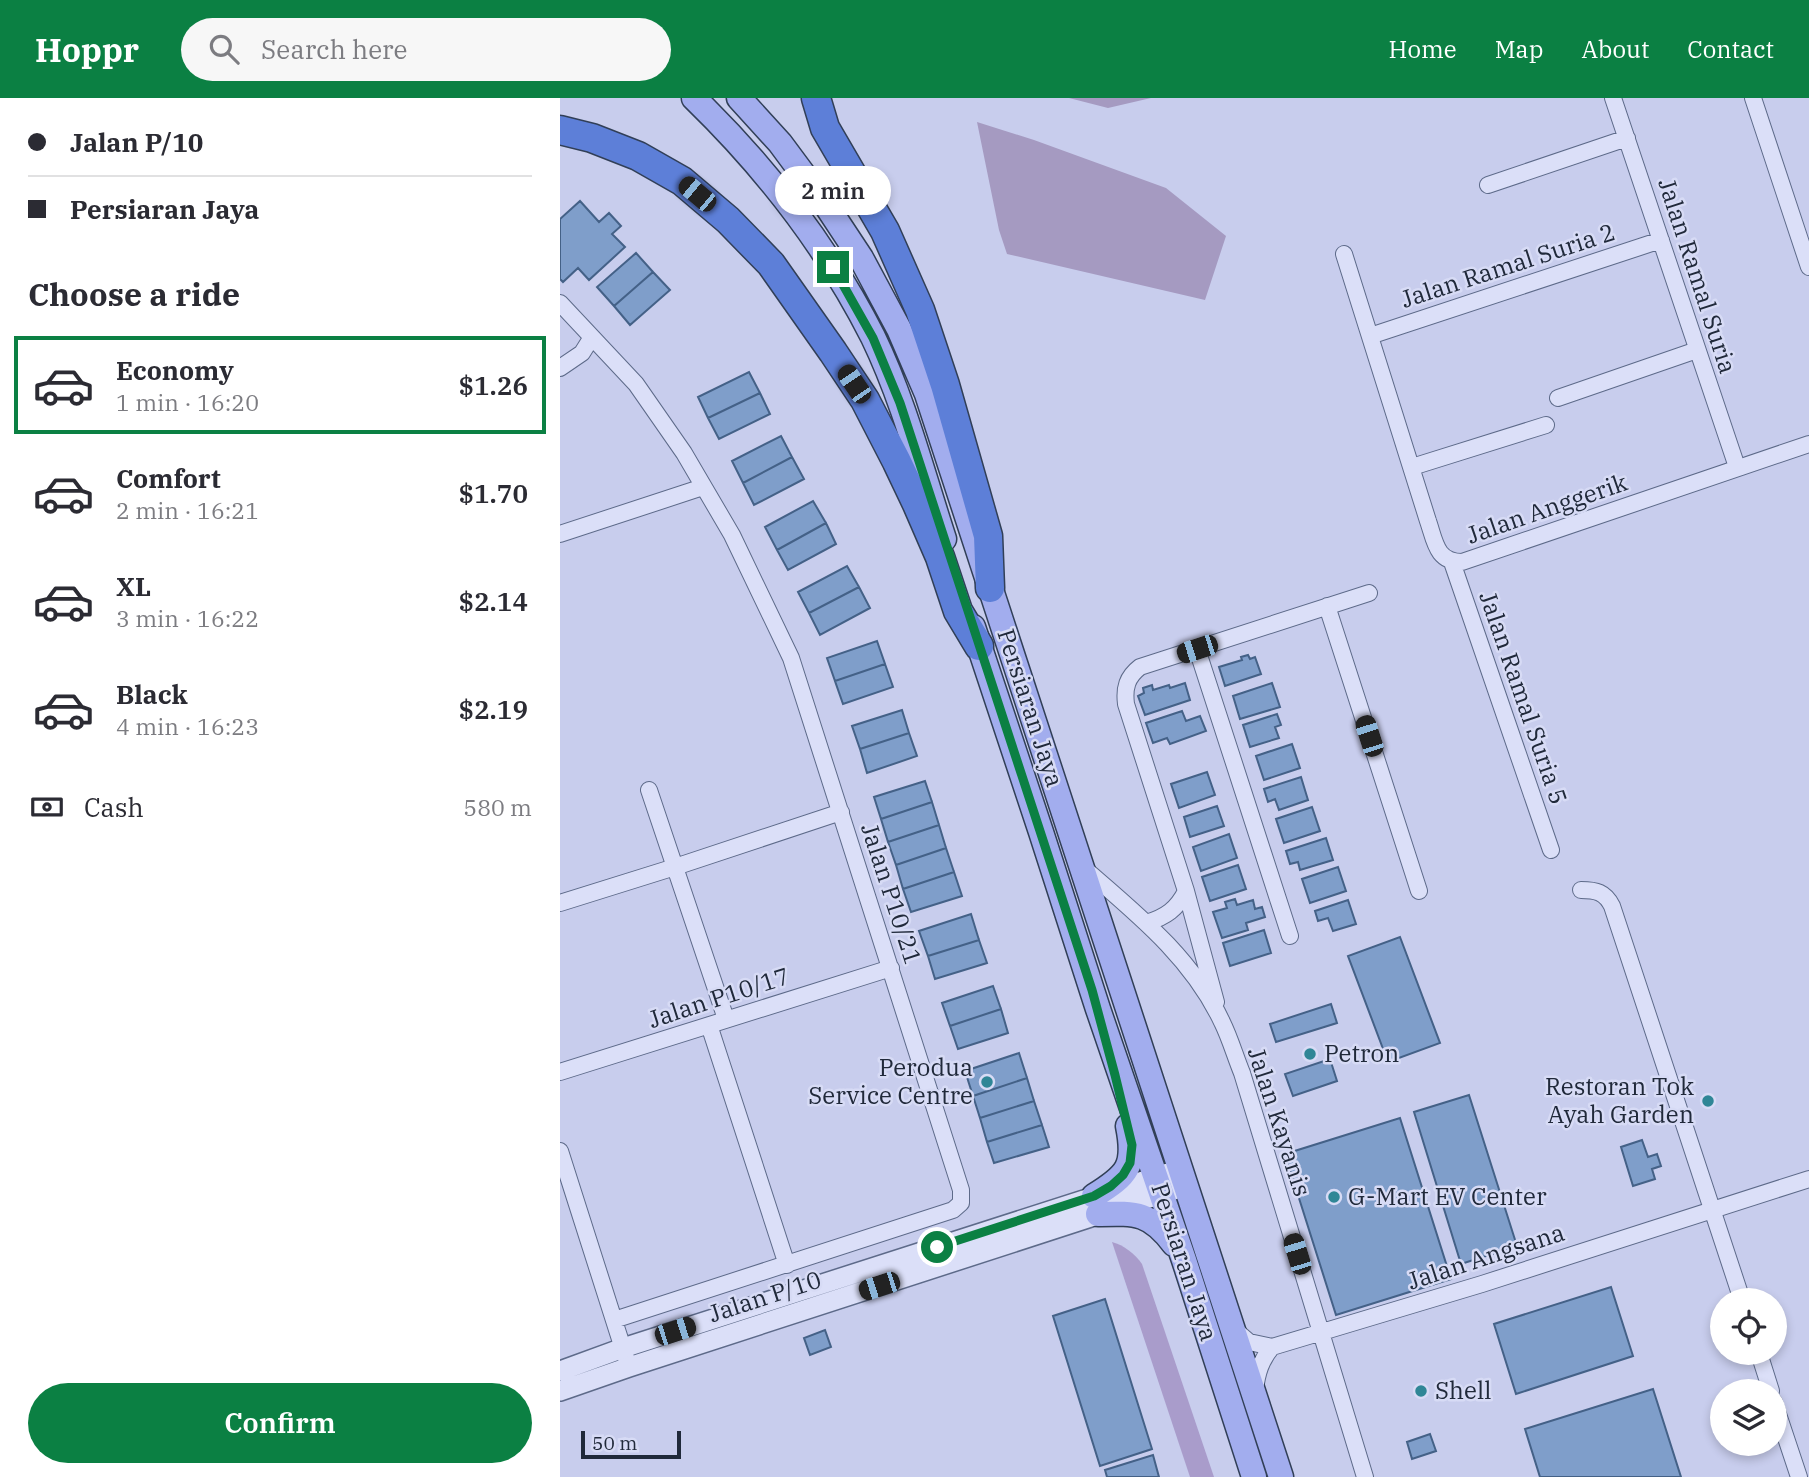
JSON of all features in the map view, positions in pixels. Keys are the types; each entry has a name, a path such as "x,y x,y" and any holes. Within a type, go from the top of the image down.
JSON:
{"highway":[{"path":"816,98 825,128 885,231 920,310 945,385 988,536 990,588"},
{"path":"560,130 592,138 627,152 682,181 728,220 771,264 865,400 897,462 940,557 958,611 979,646"}],"main road":[{"name":"Persiaran Jaya","path":"695,98 755,161 833,267 873,338 900,403 1254,1477"},
{"name":"Persiaran Jaya","path":"739,98 780,143 861,258 899,329 927,394 1281,1477"},
{"path":"1098,1009 1132,1145 1130,1163 1123,1175 1096,1205 1150,1220 1167,1235 1184,1260"}],"street":[{"name":"Jalan Ramal Suria","path":"1613,98 1737,467"},
{"path":"1753,98 1809,267"},
{"path":"1488,185 1627,138"},
{"name":"Jalan Ramal Suria 2","path":"1370,336 1661,240"},
{"name":"Jalan Anggerik","path":"1345,254 1438,550 1444,558 1452,562 1462,562 1809,444"},
{"name":"Jalan P10/21","path":"560,303 636,384 684,453 732,535 791,658 961,1190 961,1203 953,1209 614,1320"},
{"path":"560,368 582,353 592,337"},
{"path":"1558,398 1698,350"},
{"path":"1412,467 1546,425"},
{"path":"560,534 703,487"},
{"name":"Jalan Ramal Suria 5","path":"1452,562 1551,850"},
{"path":"1222,1021 1186,891 1126,704 1125,686 1140,667 1369,593"},
{"path":"1327,607 1419,891"},
{"path":"1197,649 1290,936"},
{"path":"649,790 726,1019"},
{"path":"560,903 841,812"},
{"name":"Jalan Kayanis","path":"1083,867 1168,944 1204,991 1222,1021 1242,1073 1365,1477"},
{"path":"1581,890 1600,892 1612,906 1738,1288"},
{"path":"1146,923 1161,919 1172,911 1186,891"},
{"name":"Jalan P10/17","path":"560,1072 891,968"},
{"path":"709,1025 787,1265"},
{"path":"560,1151 629,1367"},
{"name":"Jalan P/10","path":"560,1371 623,1348 1183,1178"},
{"name":"Jalan Angsana","path":"1272,1347 1482,1284 1809,1179"},
{"path":"1706,1187 1722,1196 1739,1200 1719,1229"},
{"path":"1706,1187 1685,1218 1719,1229"},
{"name":"Jalan P/10","path":"560,1391 1096,1205"},
{"path":"1231,1326 1249,1342 1272,1347 1259,1368 1254,1394"},
{"path":"1787,1443 1798,1477"}],"shaded area":[{"path":"1069,98 1151,98 1108,108"},
{"path":"977,122 1166,188 1226,236 1205,300 1007,254 999,230"},
{"path":"1112,1242 1129,1250 1142,1264 1214,1477 1190,1477"}],"building":[{"path":"580,201 599,222 609,213 621,226 612,234 625,247 589,280 578,268 563,282 560,279 560,219"},
{"path":"636,253 653,272 614,306 597,287"},
{"path":"653,272 670,290 630,325 614,306"},
{"path":"749,372 760,393 708,418 698,397"},
{"path":"760,393 770,414 719,439 708,418"},
{"path":"781,436 792,457 743,483 732,461"},
{"path":"792,457 804,479 754,505 743,483"},
{"path":"813,501 826,523 777,550 765,527"},
{"path":"826,523 836,544 788,570 777,550"},
{"path":"847,566 859,587 809,613 798,592"},
{"path":"859,587 870,608 820,635 809,613"},
{"path":"877,641 885,664 835,681 827,658"},
{"path":"1248,655 1250,659 1255,657 1261,674 1225,686 1219,667 1242,660 1241,657"},
{"path":"885,664 893,687 843,704 835,681"},
{"path":"1185,683 1190,700 1145,715 1138,696 1144,693 1143,688 1152,685 1153,690 1169,685 1170,688"},
{"path":"1272,683 1280,707 1240,719 1233,696"},
{"path":"902,710 909,733 860,749 852,726"},
{"path":"1182,711 1186,721 1200,716 1206,731 1170,744 1167,738 1153,743 1146,723"},
{"path":"1277,714 1281,725 1275,727 1279,738 1250,747 1243,725"},
{"path":"909,733 917,756 867,773 860,749"},
{"path":"1292,744 1300,768 1264,780 1256,756"},
{"path":"1207,772 1215,795 1179,808 1171,784"},
{"path":"1301,777 1308,800 1279,810 1275,799 1268,802 1264,789"},
{"path":"925,781 932,802 881,819 874,797"},
{"path":"932,802 939,825 888,842 881,819"},
{"path":"1217,806 1224,826 1190,837 1184,817"},
{"path":"1312,807 1320,831 1284,843 1276,819"},
{"path":"939,825 946,848 896,865 888,842"},
{"path":"1229,834 1237,858 1201,871 1193,847"},
{"path":"1326,838 1333,860 1300,870 1298,862 1290,864 1286,851"},
{"path":"946,848 954,872 903,889 896,865"},
{"path":"1238,865 1246,889 1210,901 1202,877"},
{"path":"1338,867 1346,891 1310,903 1302,879"},
{"path":"954,872 962,896 911,912 903,889"},
{"path":"1235,899 1237,905 1253,900 1255,909 1262,907 1265,917 1246,923 1248,930 1222,938 1213,912 1227,908 1225,902"},
{"path":"1348,900 1356,924 1333,931 1328,918 1318,921 1315,911"},
{"path":"971,914 979,940 928,956 919,931"},
{"path":"1264,930 1271,953 1230,966 1223,943"},
{"path":"1400,937 1440,1043 1388,1062 1348,956"},
{"path":"979,940 987,963 935,979 928,956"},
{"path":"993,986 1001,1009 950,1026 942,1003"},
{"path":"1331,1004 1337,1023 1276,1042 1270,1024"},
{"path":"1001,1009 1008,1033 958,1049 950,1026"},
{"path":"1019,1053 1027,1078 973,1096 965,1071"},
{"path":"1330,1059 1337,1081 1293,1096 1285,1074"},
{"path":"1027,1078 1034,1101 980,1118 973,1096"},
{"path":"1469,1095 1517,1246 1461,1264 1414,1112"},
{"path":"1034,1101 1042,1125 987,1142 980,1118"},
{"path":"1400,1118 1451,1279 1336,1315 1285,1154"},
{"path":"1042,1125 1049,1147 994,1163 987,1142"},
{"path":"1642,1140 1648,1157 1657,1154 1661,1166 1652,1169 1655,1179 1633,1186 1621,1147"},
{"path":"1611,1287 1633,1356 1516,1394 1494,1324"},
{"path":"1105,1299 1152,1449 1100,1466 1053,1316"},
{"path":"825,1330 831,1347 810,1355 804,1338"},
{"path":"1653,1389 1681,1477 1540,1477 1525,1429"},
{"path":"1430,1434 1436,1451 1412,1459 1407,1442"},
{"path":"1153,1455 1159,1477 1107,1477 1105,1470"}],"place":[{"name":"Petron","path":"1310,1054"},
{"name":"Perodua Service Centre","path":"987,1082"},
{"name":"Restoran Tok Ayah Garden","path":"1708,1101"},
{"name":"G-Mart EV Center","path":"1334,1197"},
{"name":"Shell","path":"1421,1391"}],"route":[{"path":"833,267 873,338 900,403 1098,1009 1132,1145 1130,1163 1123,1175 1094,1196 937,1247"}]}
